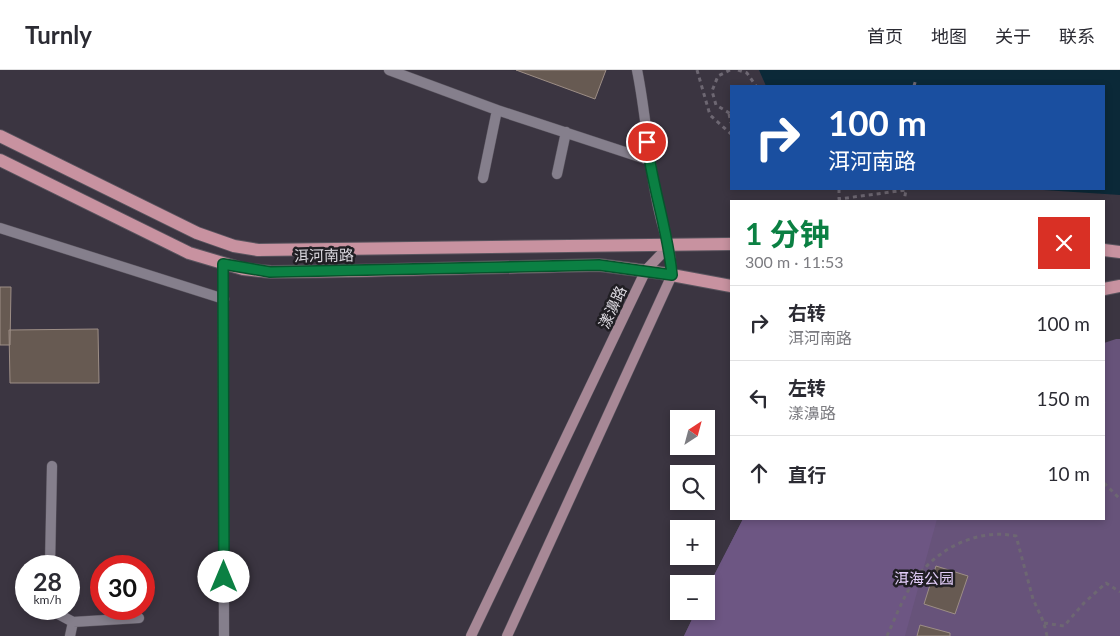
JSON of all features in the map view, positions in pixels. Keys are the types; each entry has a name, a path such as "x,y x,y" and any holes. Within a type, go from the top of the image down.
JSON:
{"main road":[{"name":"洱河南路","path":"0,136 197,233 246,248 271,251 599,244 670,246 730,244"},
{"name":"洱河南路","path":"0,160 159,239 223,264 270,272 590,265 646,270 730,286"},
{"name":"漾濞路","path":"472,636 646,270 670,246"},
{"path":"507,636 672,275 670,246"},
{"path":"1105,250 1120,252"},
{"path":"1105,290 1120,286"}],"street":[{"path":"389,70 497,110 649,160"},
{"path":"637,70 644,104 649,160 664,230 670,246"},
{"path":"483,178 497,110"},
{"path":"557,174 566,132"},
{"path":"0,228 224,300"},
{"path":"223,264 224,636"},
{"path":"50,555 52,466"},
{"path":"69,620 73,622 106,620"},
{"path":"70,636 73,622"}],"path":[{"path":"697,70 710,115 730,133"},
{"path":"730,70 718,76 712,91 716,105 730,114"},
{"path":"738,70 747,73 755,85"},
{"path":"914,85 916,79"},
{"path":"839,190 839,199 899,190"},
{"path":"1105,484 1120,500"},
{"path":"887,636 913,583 931,563 955,545 968,539 999,532 1016,536 1033,599 1047,636"},
{"path":"1044,624 1064,626 1084,603 1106,583 1120,592"}],"green space":[{"name":"洱海公园","path":"1120,339 1120,636 684,636 692,620 715,620 714,575 742,520 1105,520 1105,343"}],"shaded area":[{"path":"742,520 937,520 905,636 684,636 692,620 715,620 714,575"}],"water":[{"path":"759,70 1120,70 1120,195 1043,190 1105,190 1105,85 766,85"}],"building":[{"path":"516,70 606,70 595,99"},
{"path":"0,287 11,287 10,345 0,345"},
{"path":"98,329 99,383 10,383 9,330"},
{"path":"936,566 968,576 955,614 924,604"},
{"path":"920,625 950,633 950,636 917,636"}],"route":[{"path":"224,577 223,264 243,269 270,272 599,265 672,275 670,246 664,230 647,142"}]}
